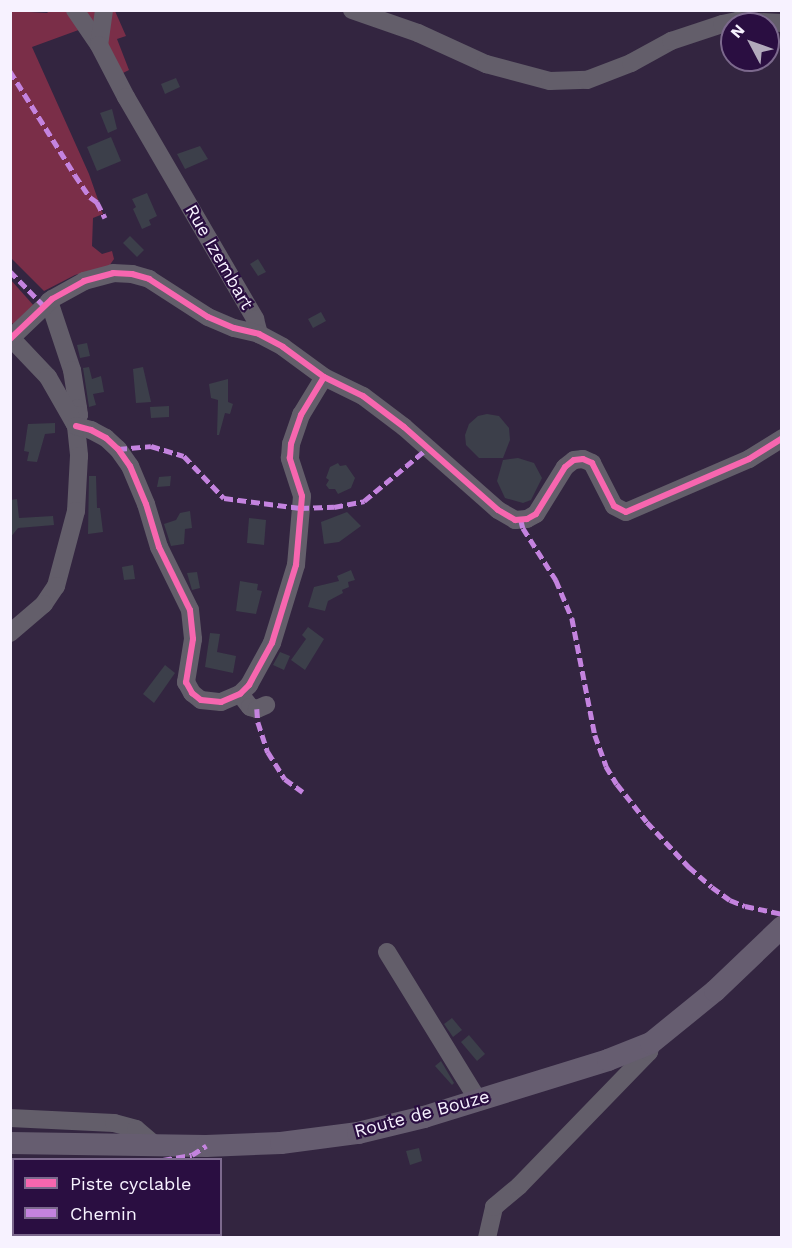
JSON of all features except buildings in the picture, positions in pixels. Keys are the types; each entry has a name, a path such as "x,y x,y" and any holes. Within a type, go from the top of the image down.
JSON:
{"main road":[{"name":"Route de Bouze","path":"10,1143 155,1145 281,1143 347,1134 424,1117 597,1064 651,1043 686,1018 782,927"}],"street":[{"name":"Rue Izembart","path":"75,10 99,45 255,319 259,334"},
{"path":"99,45 104,10"},
{"path":"352,10 418,33 486,64 532,77 567,81 587,80 610,72 671,41 716,26 738,21 782,23"},
{"path":"10,633 44,604 56,586 76,511 79,456 75,424 48,377 11,338 50,301 93,277 113,273 132,274 158,282 217,321 259,334 283,347 324,377 379,407 421,440 509,518 521,520 532,517 540,510 565,467 574,460 583,459 592,463 614,506 626,512 749,459 782,438"},
{"path":"50,301 72,370 79,415 75,424"},
{"path":"75,424 99,433 118,448 130,466 141,489 154,533 190,610 193,639 186,675 188,688 196,697 208,702 221,702 240,694 249,685 266,656 296,565 302,496 290,458 291,444 301,415 324,377"},
{"path":"240,694 250,707 256,710 266,705"},
{"path":"387,952 433,1023 478,1100"},
{"path":"488,1238 494,1207 519,1186 650,1052 651,1043"},
{"path":"10,1118 114,1123 136,1129 155,1145"}],"shaded area":[{"path":"50,10 115,11 126,36 117,39 129,70 119,75 84,28 32,47 89,174 103,214 93,218 92,246 102,254 112,251 114,259 109,266 75,275 44,291 11,258 11,11 47,13"},
{"path":"10,279 35,307 14,325 11,322"}],"marked path":[{"path":"10,71 75,175 90,197 97,202 105,218"},
{"path":"10,271 44,306"},
{"path":"118,449 151,446 184,456 224,498 300,508 334,507 364,501 429,447"},
{"path":"521,520 523,528 556,580 572,618 595,735 606,766 617,784 647,822 689,867 712,887 730,900 745,906 782,914"},
{"path":"257,709 258,722 268,752 285,779 303,792"},
{"path":"175,1158 192,1155 206,1146"}],"cycle path":[{"path":"10,339 52,299 84,281 113,273 132,274 149,279 208,317 234,328 259,334 283,347 324,377 363,396 404,427 498,510 515,520 527,519 536,514 565,467 574,460 583,459 592,463 614,506 626,512 749,459 782,438"},
{"path":"76,426 91,430 106,438 118,449 130,466 146,504 159,547 190,610 193,639 186,682 192,693 201,700 221,702 240,694 249,685 272,643 296,565 302,496 290,458 291,444 301,415 324,377"}]}
